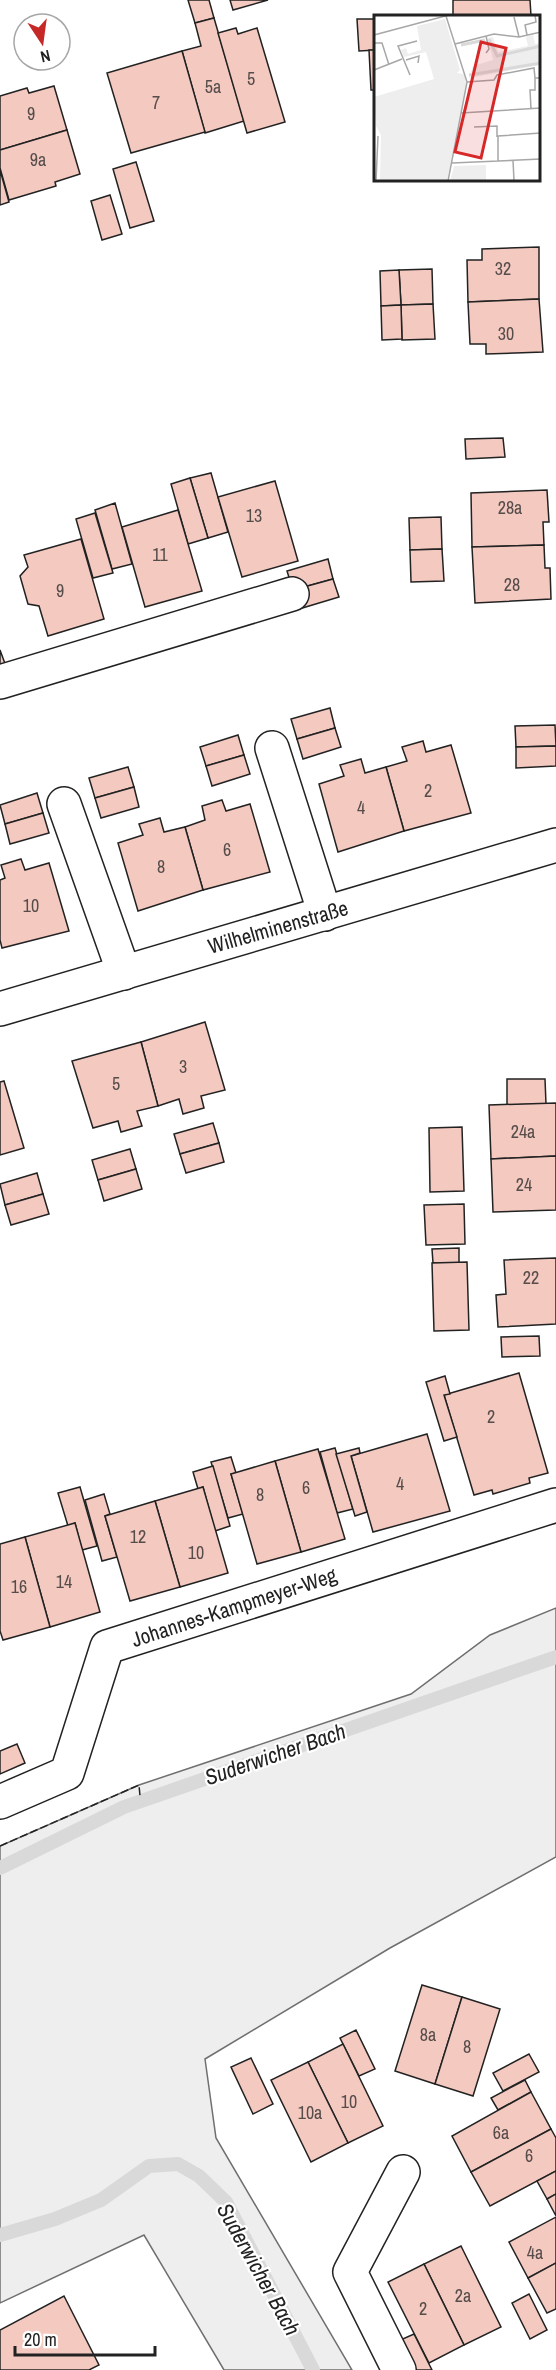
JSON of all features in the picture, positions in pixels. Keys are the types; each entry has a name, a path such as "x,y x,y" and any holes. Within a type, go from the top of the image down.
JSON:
{"street":[{"path":"0,682 292,594"},
{"path":"272,748 325,914"},
{"path":"64,804 124,973"},
{"name":"Wilhelminenstraße","path":"0,1009 556,845"},
{"name":"Johannes-Kampmeyer-Weg","path":"0,1802 67,1773 107,1647 556,1505"},
{"path":"399,2370 350,2272 403,2172"}],"shaded area":[{"path":"556,1608 556,1857 390,1948 205,2059 216,2138 352,2370 224,2370 144,2235 0,2303 0,1846 139,1785 411,1694 490,1635"}],"building":[{"path":"188,0 209,0 214,18 195,23"},
{"path":"230,0 268,0 233,10"},
{"path":"453,0 530,0 531,15 453,15"},
{"path":"214,18 244,121 205,133 182,51 201,46 195,23"},
{"path":"357,19 374,19 374,50 359,51"},
{"path":"236,28 238,34 257,28 285,122 247,133 218,33"},
{"path":"369,50 374,50 374,90 371,90"},
{"path":"182,51 205,132 131,153 107,73"},
{"path":"54,86 67,130 0,150 0,96 27,88 29,93"},
{"path":"67,130 80,174 55,182 56,186 9,200 0,168 0,150"},
{"path":"136,162 154,221 130,228 113,169"},
{"path":"0,170 9,202 0,205"},
{"path":"110,195 122,234 102,240 91,201"},
{"path":"539,247 539,299 468,302 467,260 482,260 482,249"},
{"path":"432,269 433,304 401,305 399,270"},
{"path":"399,270 401,305 381,306 380,271"},
{"path":"539,299 543,352 486,354 486,344 470,344 468,302"},
{"path":"433,304 435,339 402,340 401,305"},
{"path":"401,305 402,339 382,340 381,306"},
{"path":"503,438 505,457 466,459 465,439"},
{"path":"211,473 228,532 208,538 190,478"},
{"path":"190,478 208,538 188,544 171,484"},
{"path":"275,481 298,561 242,577 218,497"},
{"path":"547,490 549,522 543,522 544,545 472,547 471,493"},
{"path":"115,503 132,564 112,569 95,510"},
{"path":"178,510 202,591 145,607 122,527"},
{"path":"95,513 113,573 93,578 76,519"},
{"path":"441,517 442,549 410,550 409,518"},
{"path":"81,539 104,619 48,636 39,606 28,604 20,576 28,567 24,555"},
{"path":"544,545 545,568 550,568 551,599 475,603 472,547"},
{"path":"442,549 444,581 411,582 410,550"},
{"path":"328,559 333,579 293,590 287,571"},
{"path":"333,579 339,597 299,609 293,590"},
{"path":"0,650 7,669 0,671"},
{"path":"330,708 335,728 297,739 291,719"},
{"path":"555,725 556,746 516,747 515,726"},
{"path":"335,728 341,747 303,759 297,739"},
{"path":"238,735 244,755 206,766 200,747"},
{"path":"423,741 426,752 451,745 471,813 404,831 386,767 407,761 402,747"},
{"path":"556,746 556,766 516,768 516,747"},
{"path":"244,755 250,774 212,786 206,766"},
{"path":"361,759 365,773 386,767 404,831 338,852 319,784 344,776 340,765"},
{"path":"128,767 134,787 95,798 89,778"},
{"path":"134,787 139,807 101,818 95,798"},
{"path":"37,793 43,813 5,824 0,805"},
{"path":"222,800 226,811 250,804 270,872 203,890 185,827 205,820 202,806"},
{"path":"43,813 49,833 10,844 5,824"},
{"path":"160,818 164,832 185,827 203,890 138,911 118,843 143,835 139,824"},
{"path":"21,859 25,870 49,863 69,931 2,948 0,880 5,878 1,865"},
{"path":"205,1022 225,1090 201,1096 204,1108 183,1114 179,1099 158,1106 141,1042"},
{"path":"141,1042 158,1106 137,1111 142,1126 121,1132 118,1121 93,1128 72,1061"},
{"path":"507,1079 545,1079 546,1104 507,1105"},
{"path":"4,1081 24,1148 0,1155 0,1082"},
{"path":"556,1103 556,1156 491,1159 489,1105"},
{"path":"213,1123 219,1143 180,1154 174,1134"},
{"path":"462,1127 464,1191 430,1192 429,1128"},
{"path":"219,1143 224,1162 186,1173 180,1154"},
{"path":"130,1149 136,1169 98,1180 92,1160"},
{"path":"556,1156 556,1210 493,1212 491,1159"},
{"path":"136,1169 142,1189 104,1201 98,1180"},
{"path":"37,1173 43,1194 5,1205 0,1184"},
{"path":"43,1194 49,1214 11,1225 5,1205"},
{"path":"464,1204 465,1244 426,1245 424,1205"},
{"path":"459,1248 459,1263 433,1263 432,1249"},
{"path":"556,1258 556,1324 498,1327 496,1295 506,1294 504,1260"},
{"path":"467,1262 469,1330 434,1331 432,1263"},
{"path":"539,1336 540,1356 502,1357 501,1337"},
{"path":"519,1373 548,1473 529,1478 530,1483 493,1494 492,1490 474,1495 444,1395"},
{"path":"445,1376 450,1394 444,1395 457,1437 444,1441 426,1382"},
{"path":"427,1434 450,1511 373,1532 351,1456"},
{"path":"335,1448 353,1509 337,1513 320,1452"},
{"path":"359,1448 360,1453 351,1456 367,1512 355,1516 336,1454"},
{"path":"318,1449 345,1539 301,1552 275,1461"},
{"path":"231,1457 236,1473 231,1474 243,1514 228,1518 211,1462"},
{"path":"275,1461 301,1552 257,1564 231,1474"},
{"path":"213,1466 230,1526 215,1531 203,1487 198,1489 193,1472"},
{"path":"80,1487 97,1546 82,1550 75,1523 68,1526 58,1493"},
{"path":"203,1487 228,1573 180,1587 155,1501"},
{"path":"104,1494 110,1514 105,1516 117,1557 102,1561 85,1500"},
{"path":"155,1501 180,1587 130,1601 105,1516"},
{"path":"75,1523 100,1612 50,1627 25,1537"},
{"path":"25,1537 50,1627 3,1640 0,1631 0,1544"},
{"path":"17,1744 25,1763 0,1774 0,1751"},
{"path":"422,1985 462,1997 435,2084 395,2071"},
{"path":"462,1997 500,2009 473,2096 435,2084"},
{"path":"356,2030 375,2069 359,2076 340,2038"},
{"path":"343,2044 383,2126 348,2143 308,2062"},
{"path":"529,2054 539,2072 503,2091 493,2073"},
{"path":"251,2058 273,2104 253,2114 231,2067"},
{"path":"308,2062 348,2143 311,2162 271,2080"},
{"path":"525,2080 531,2092 498,2110 491,2098"},
{"path":"531,2092 551,2129 471,2172 452,2136"},
{"path":"551,2129 556,2138 556,2171 490,2206 471,2172"},
{"path":"556,2171 556,2194 547,2199 537,2181"},
{"path":"556,2194 556,2216 547,2199"},
{"path":"556,2217 556,2263 528,2278 509,2242"},
{"path":"461,2246 501,2327 464,2345 424,2264"},
{"path":"556,2263 556,2309 547,2313 528,2278"},
{"path":"424,2264 464,2345 429,2363 388,2282"},
{"path":"529,2294 547,2330 530,2339 512,2303"},
{"path":"64,2296 99,2365 89,2370 0,2370 0,2330"},
{"path":"414,2334 432,2370 412,2370 398,2341"}],"waterway":[{"name":"Suderwicher Bach","path":"0,1868 124,1807 556,1657"},
{"name":"Suderwicher Bach","path":"0,2235 55,2219 101,2200 149,2166 178,2164 199,2176 226,2202 313,2370"}],"fence":[{"path":"0,1846 139,1785 140,1796"}]}
